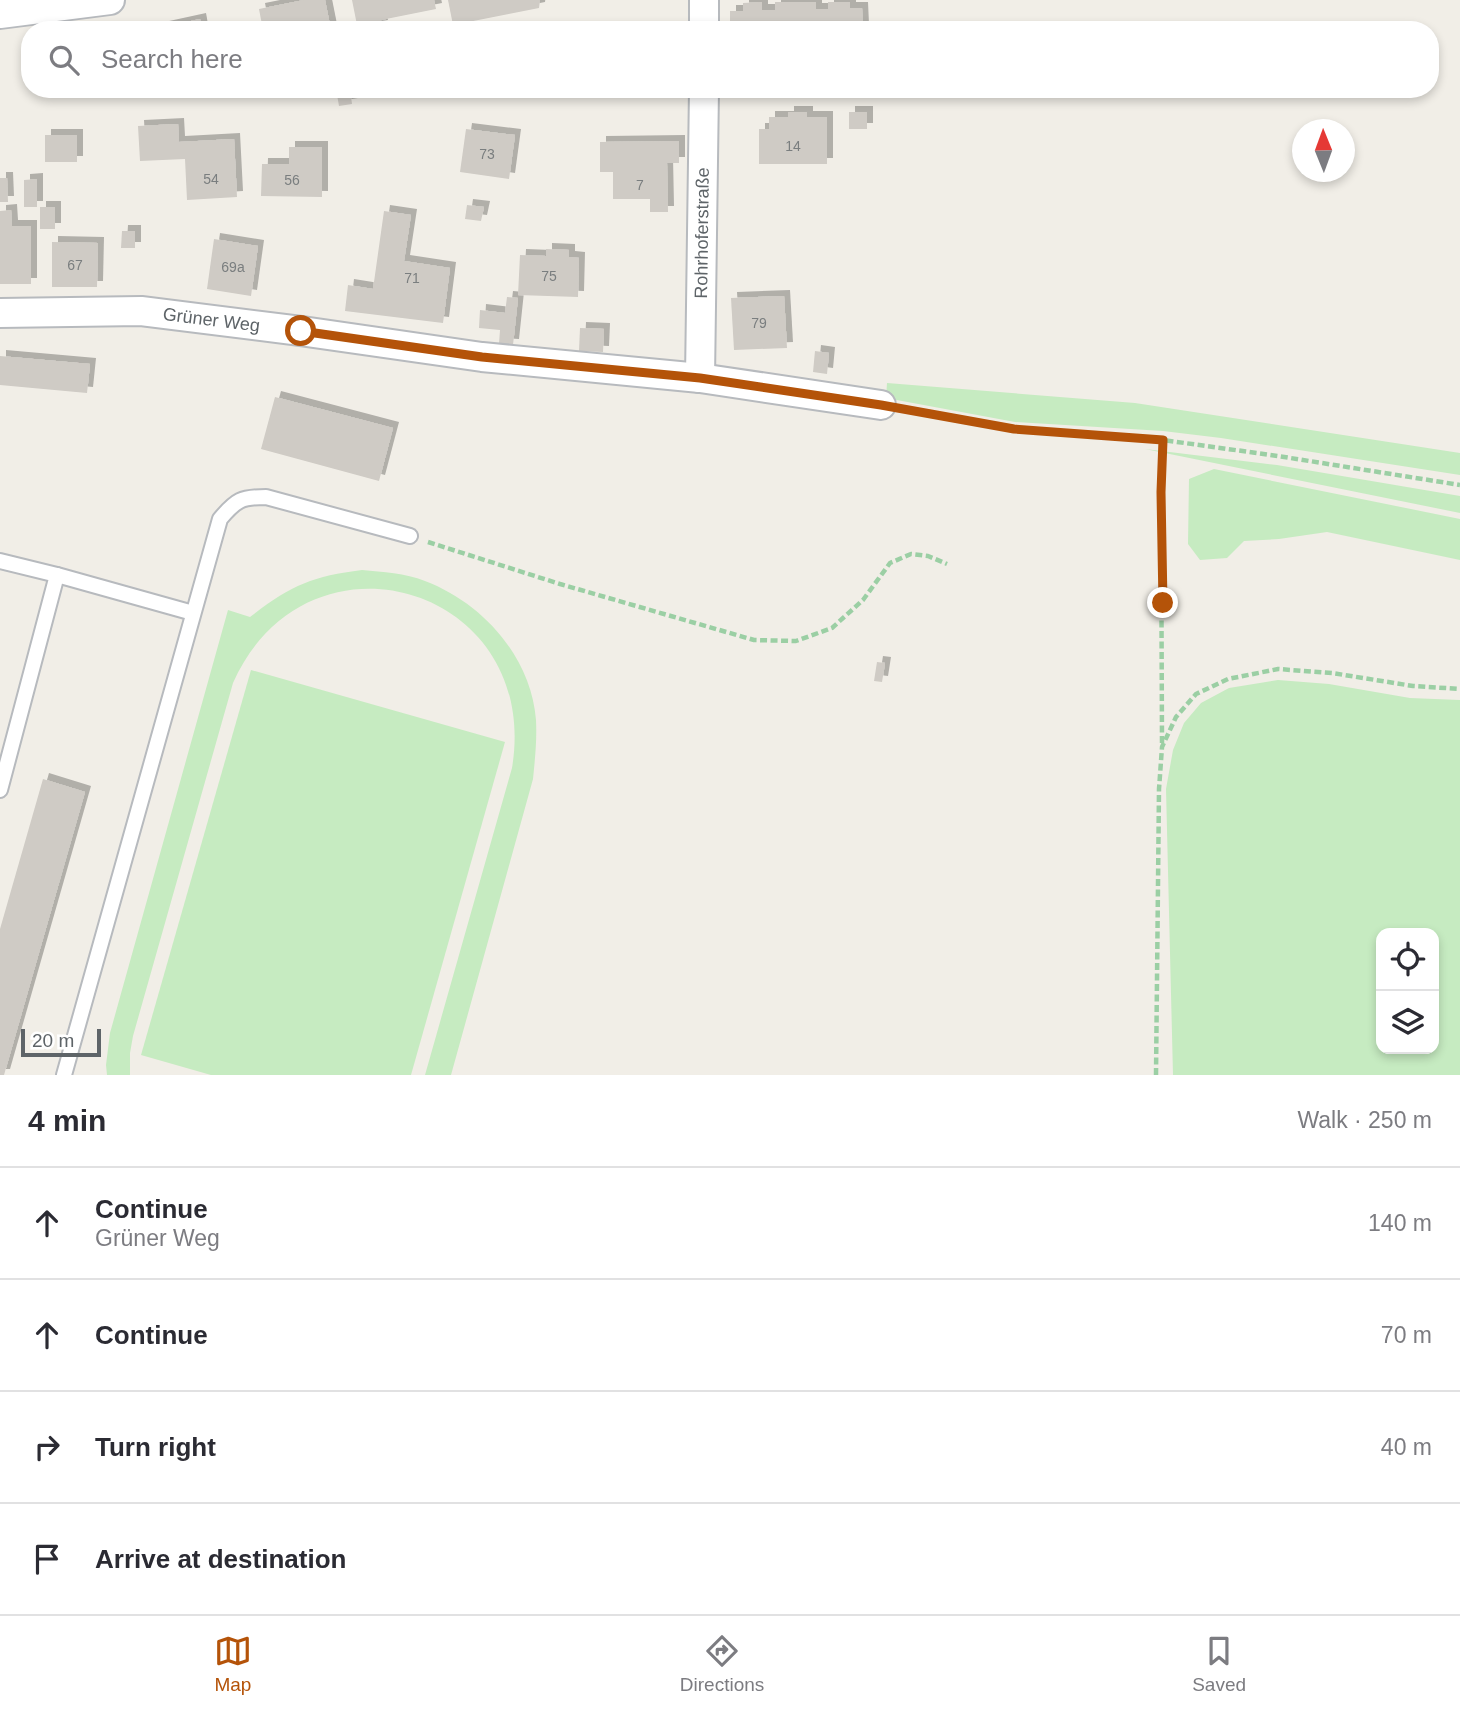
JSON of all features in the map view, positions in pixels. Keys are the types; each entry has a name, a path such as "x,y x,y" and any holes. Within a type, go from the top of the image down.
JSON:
{"street":[{"path":"0,14 110,0"},
{"path":"704,0 704,21"},
{"name":"Rohrhoferstraße","path":"700,378 704,98"},
{"name":"Grüner Weg","path":"0,313 141,311 482,357 700,378 881,405"}],"lane":[{"path":"64,1075 220,519 231,506 247,497 266,498 410,536"},
{"path":"0,561 193,613"},
{"path":"0,790 57,575"}],"path":[{"path":"881,405 1014,429 1163,440 1460,485"},
{"path":"1156,1075 1159,789 1162,747 1163,440"},
{"path":"410,536 560,584 754,640 796,641 832,628 863,600 890,564 911,554 928,556 947,564"},
{"path":"1162,747 1176,718 1196,694 1228,679 1278,669 1332,673 1413,686 1460,689"}],"green space":[{"path":"887,383 1135,403 1460,453 1460,475 1163,431 1015,422 886,398"},
{"path":"1145,449 1277,465 1460,496 1460,513"},
{"path":"1214,469 1460,519 1460,560 1327,532 1244,541 1227,558 1200,560 1188,544 1189,479"},
{"path":"362,570 417,578 466,603 500,635 514,654 532,697 536,720 533,779 451,1075 425,1075 512,768 512,705 491,655 456,617 412,595 362,589 312,601 267,632 233,683 133,1036 130,1075 107,1075 110,1033 228,610 250,617 277,597 302,584"},
{"path":"251,670 505,742 411,1075 211,1075 141,1055"},
{"path":"1278,680 1329,684 1410,698 1460,700 1460,1075 1173,1075 1166,789 1173,750 1184,723 1201,703 1229,688"}],"building":[{"path":"304,0 325,0 329,21 261,21 259,9"},
{"path":"352,0 434,0 436,9 381,21 356,21"},
{"path":"448,0 540,0 539,8 473,21 452,21"},
{"path":"762,2 762,10 775,10 775,2 816,2 816,9 828,9 828,2 850,2 850,8 862,8 863,21 730,21 730,11 743,11 743,3"},
{"path":"338,98 351,98 352,104 339,106"},
{"path":"788,112 807,112 807,117 827,117 827,164 759,164 759,129 769,129 769,117 788,117"},
{"path":"849,112 867,112 867,129 849,129"},
{"path":"178,124 179,142 234,139 237,197 187,200 185,159 140,161 138,126"},
{"path":"466,129 515,135 509,179 460,172"},
{"path":"45,135 77,135 77,162 45,162"},
{"path":"679,141 679,163 667,163 668,212 650,212 650,199 613,199 613,172 600,172 600,142"},
{"path":"289,147 322,147 322,197 261,196 262,164 289,164"},
{"path":"0,178 7,178 8,202 0,202"},
{"path":"37,179 37,207 24,207 24,180"},
{"path":"467,205 484,207 481,221 465,219"},
{"path":"40,207 55,207 55,229 40,229"},
{"path":"11,210 12,226 31,226 31,284 0,284 0,211"},
{"path":"384,211 411,215 404,261 450,268 443,323 345,311 348,285 373,289"},
{"path":"122,231 135,231 135,248 121,248"},
{"path":"214,239 258,246 251,296 207,289"},
{"path":"52,242 98,243 97,287 52,287"},
{"path":"546,249 569,250 569,257 579,258 578,297 518,295 520,255 546,256"},
{"path":"784,296 787,348 734,350 731,298"},
{"path":"507,297 518,298 513,345 499,344 500,330 479,328 480,310 505,313"},
{"path":"580,328 604,329 603,352 579,351"},
{"path":"815,351 829,353 827,374 813,372"},
{"path":"0,356 90,364 87,393 0,385"},
{"path":"275,397 393,428 379,481 261,449"},
{"path":"877,662 885,663 882,682 874,681"},
{"path":"43,779 85,792 4,1075 0,1075 0,929"}],"route":[{"path":"301,331 482,357 700,378 881,405 1014,429 1163,440 1163,603"}]}
